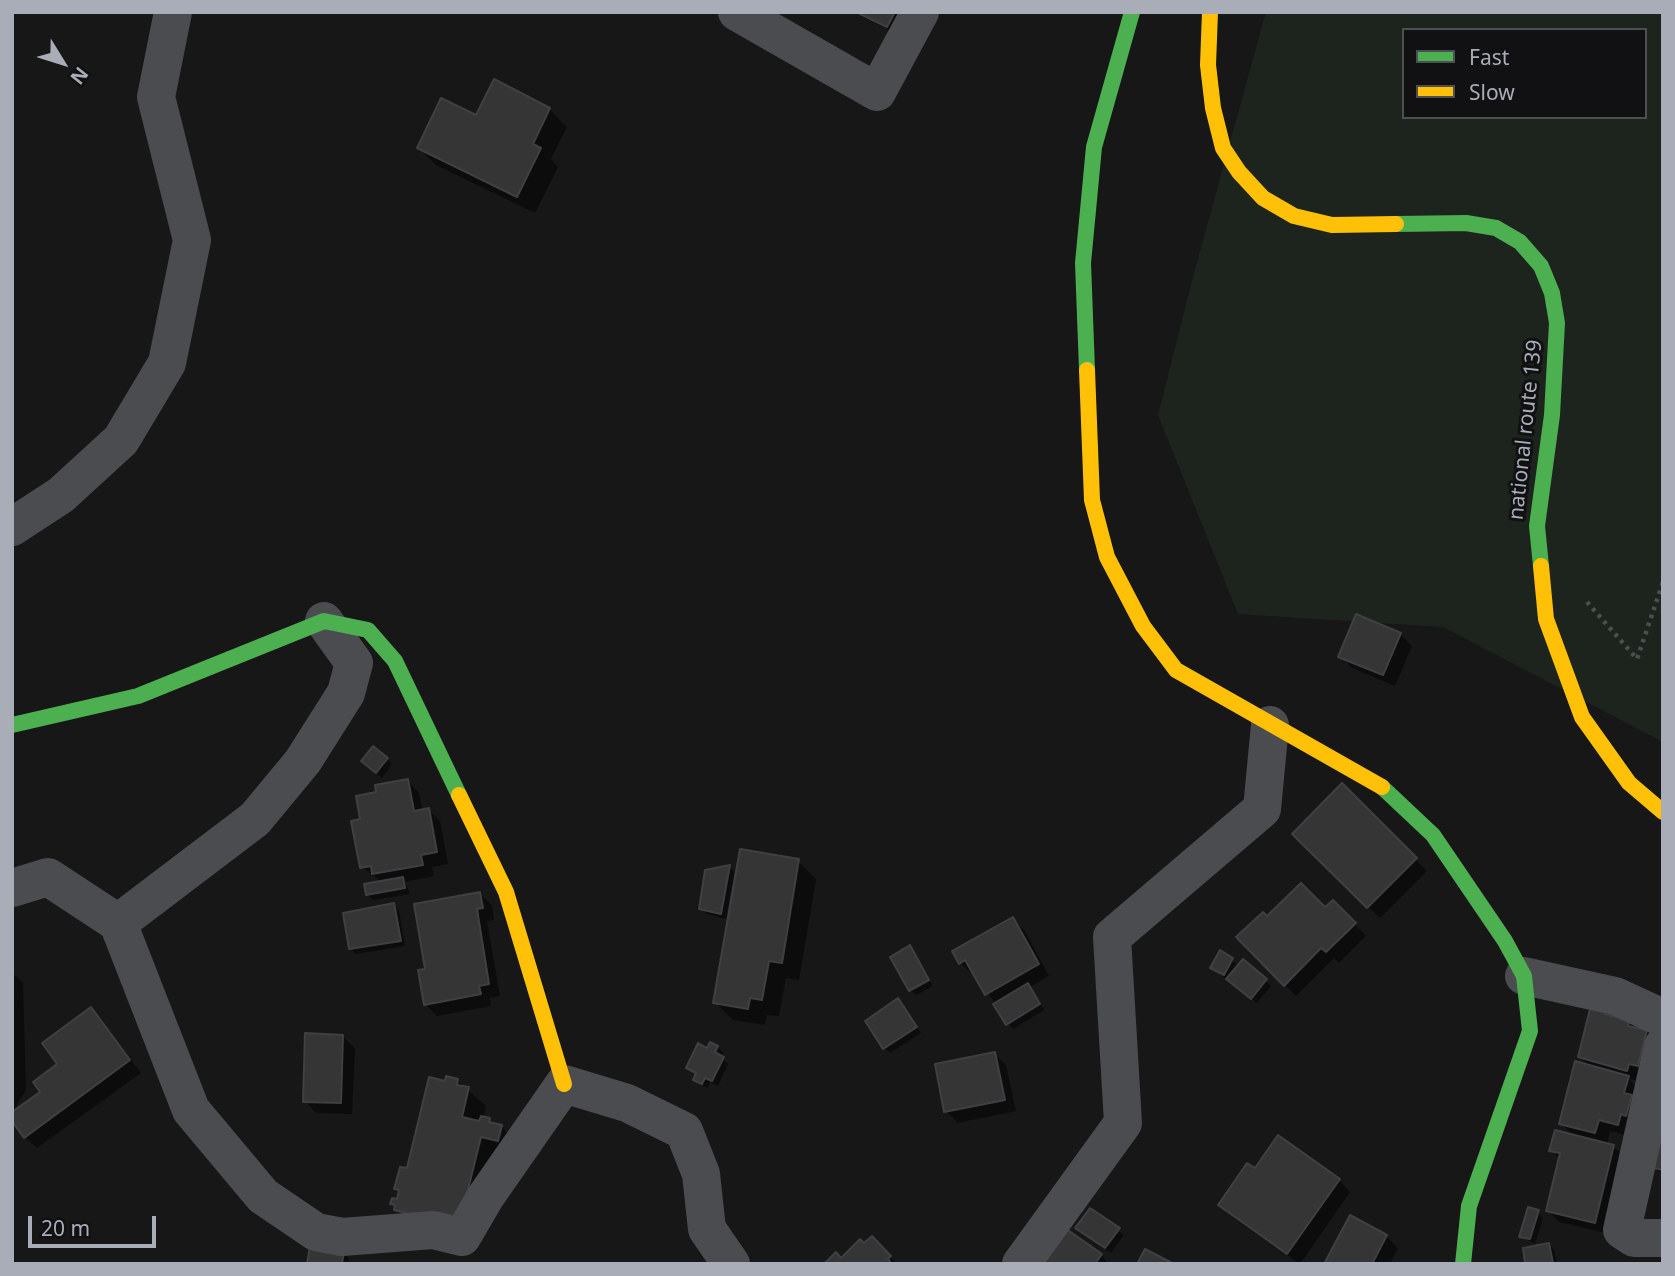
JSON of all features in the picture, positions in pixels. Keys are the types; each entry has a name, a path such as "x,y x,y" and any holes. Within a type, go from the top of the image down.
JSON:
{"main road":[{"path":"1132,12 1094,147 1083,263 1092,500 1107,557 1143,626 1177,670 1270,725 1375,781 1433,835 1505,941 1524,975 1530,1031 1469,1206 1463,1264"},
{"name":"national route 139","path":"1210,12 1208,65 1213,108 1223,148 1239,172 1264,198 1294,216 1332,225 1465,223 1496,228 1520,242 1541,266 1552,293 1557,323 1552,415 1537,526 1546,619 1582,717 1629,783 1663,812"},
{"path":"12,725 138,695 324,621 368,630 395,661 506,892 564,1084"}],"street":[{"path":"12,527 61,495 121,440 167,363 192,240 156,97 173,12"},
{"path":"737,12 877,92 920,12"},
{"path":"118,923 255,819 303,761 346,693 354,663 324,621"},
{"path":"1021,1264 1123,1124 1112,937 1262,809 1270,725"},
{"path":"12,888 48,877 118,923 191,1110 263,1196 316,1232 342,1237 433,1230 462,1237 486,1196 564,1084 627,1103 684,1131 701,1174 707,1229 731,1264"},
{"path":"1524,975 1615,996 1663,1018"},
{"path":"1663,1046 1622,1230 1634,1238 1663,1238"}],"path":[{"path":"1540,559 1592,606 1637,659 1663,582"}],"shaded area":[{"path":"1266,12 1663,12 1663,742 1443,627 1238,614 1158,415"}],"building":[{"path":"856,12 895,12 887,27"},
{"path":"494,79 550,108 533,144 541,148 517,197 417,148 441,98 476,115"},
{"path":"1356,614 1401,633 1383,675 1338,657"},
{"path":"373,746 388,758 376,773 361,761"},
{"path":"408,779 414,811 429,808 437,852 421,855 423,865 372,874 371,866 360,868 351,821 360,819 356,796 376,792 375,785"},
{"path":"1342,783 1417,858 1367,908 1292,834"},
{"path":"740,849 799,859 782,963 769,961 762,1000 750,998 748,1009 713,1003"},
{"path":"730,865 721,914 699,909 705,870"},
{"path":"403,877 405,888 366,895 364,884"},
{"path":"1301,883 1325,907 1333,900 1356,923 1326,952 1321,948 1284,986 1236,937 1263,912 1267,916"},
{"path":"480,892 483,908 477,909 489,984 479,986 481,994 424,1005 418,970 425,969 414,904"},
{"path":"394,903 401,941 349,949 343,913"},
{"path":"1013,917 1039,964 985,995 965,960 959,964 952,951"},
{"path":"910,945 929,980 909,991 890,957"},
{"path":"1220,950 1233,958 1224,975 1210,968"},
{"path":"1243,959 1267,979 1251,999 1226,979"},
{"path":"1028,983 1040,1004 1006,1025 993,1004"},
{"path":"898,998 917,1027 883,1049 865,1021"},
{"path":"1591,1005 1607,1009 1605,1014 1629,1021 1628,1026 1647,1030 1638,1066 1629,1064 1627,1071 1578,1057"},
{"path":"91,1007 130,1060 24,1138 12,1121 12,1112 40,1092 33,1082 57,1064 42,1043"},
{"path":"305,1033 343,1035 341,1103 303,1102"},
{"path":"710,1042 718,1046 715,1052 724,1057 712,1081 705,1078 702,1084 693,1080 696,1073 686,1068 698,1043 707,1048"},
{"path":"995,1052 1005,1100 944,1112 935,1064"},
{"path":"1575,1061 1629,1076 1624,1093 1632,1095 1626,1116 1621,1114 1618,1125 1599,1120 1595,1133 1559,1124"},
{"path":"446,1076 458,1079 457,1085 469,1087 462,1117 479,1121 481,1116 490,1118 489,1122 502,1125 498,1141 481,1137 461,1218 442,1222 394,1210 395,1205 390,1204 392,1198 397,1199 399,1190 394,1189 400,1167 407,1168 429,1077 445,1081"},
{"path":"1555,1130 1614,1145 1595,1223 1546,1211 1560,1153 1549,1151"},
{"path":"1278,1135 1340,1179 1287,1254 1218,1205 1247,1163 1255,1168"},
{"path":"1654,1139 1663,1141 1663,1170 1648,1167"},
{"path":"1528,1207 1539,1210 1530,1239 1519,1237"},
{"path":"1090,1208 1120,1228 1105,1248 1075,1228"},
{"path":"1350,1215 1387,1235 1372,1264 1324,1264"},
{"path":"1065,1228 1102,1254 1095,1264 1041,1264"},
{"path":"872,1236 891,1256 888,1259 892,1264 824,1264 836,1252 841,1258 860,1239 864,1243"},
{"path":"1549,1243 1553,1263 1525,1264 1523,1248"},
{"path":"310,1246 344,1251 342,1264 307,1264"},
{"path":"1145,1249 1174,1264 1137,1264"}],"traffic: fast":[{"path":"1087,370 1083,263 1094,147 1132,12"},
{"path":"1396,224 1466,223 1496,228 1520,242 1541,266 1552,293 1557,323 1552,415 1537,526 1541,566"},
{"path":"12,725 138,696 324,621 368,630 395,661 459,795"},
{"path":"1382,787 1433,835 1505,941 1524,976 1530,1031 1469,1206 1463,1264"}],"traffic: slow":[{"path":"1210,12 1208,65 1213,108 1223,148 1239,172 1263,198 1294,216 1332,225 1396,224"},
{"path":"1087,370 1092,500 1107,557 1143,626 1176,670 1382,787"},
{"path":"1541,566 1546,619 1582,717 1629,783 1663,812"},
{"path":"459,795 506,892 564,1084"}]}
